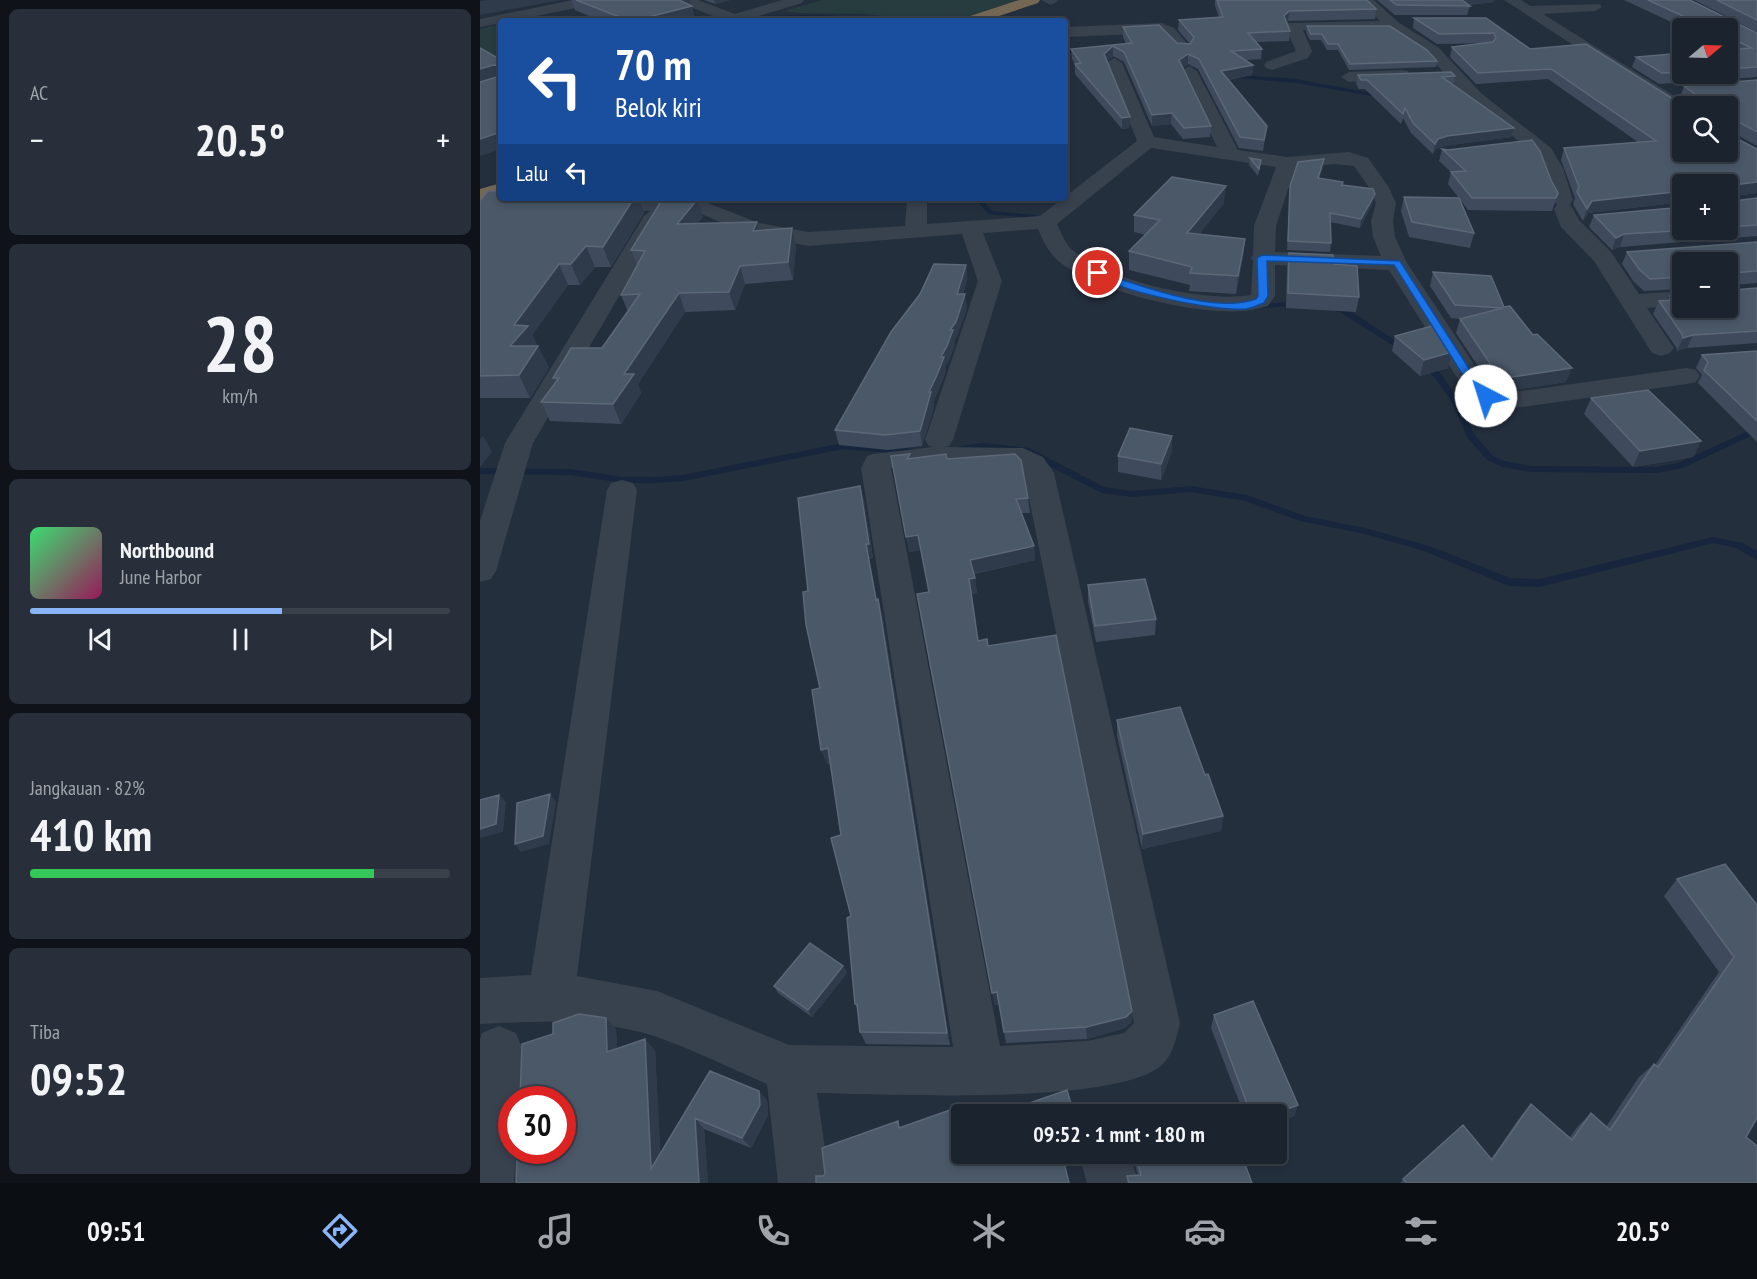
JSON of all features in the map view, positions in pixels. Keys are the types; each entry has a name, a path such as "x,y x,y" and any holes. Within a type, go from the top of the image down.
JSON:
{"highway":[{"path":"978,18 1033,0"},
{"path":"1001,18 1051,0"},
{"path":"480,185 498,179"},
{"path":"480,196 498,190"}],"street":[{"path":"510,0 514,15"},
{"path":"501,18 572,2 595,0"},
{"path":"685,0 726,18"},
{"path":"738,18 797,0"},
{"path":"1366,0 1391,23 1432,51 1476,98 1544,152 1553,168 1569,222 1603,258 1661,348"},
{"path":"1511,0 1672,102"},
{"path":"1529,10 1595,7"},
{"path":"480,23 498,19"},
{"path":"1272,65 1302,55 1304,51 1293,26 1412,21"},
{"path":"1068,32 1154,27 1168,31 1184,49"},
{"path":"1432,51 1453,50"},
{"path":"1114,63 1147,142"},
{"path":"1612,64 1635,63 1650,68"},
{"path":"1189,71 1232,155"},
{"path":"1349,77 1454,74"},
{"path":"1653,91 1688,89"},
{"path":"582,201 585,203 700,206 753,228 808,239 1046,222 1147,142 1287,163 1334,158 1361,162 1378,186 1386,203 1382,221 1384,237 1396,262 1475,386 1486,396 1507,401 1691,363"},
{"path":"1510,145 1534,143"},
{"path":"1046,222 1056,246 1065,256 1117,282 1196,303 1246,306 1260,301 1263,296 1264,226 1287,163"},
{"path":"916,230 917,201"},
{"path":"480,571 519,443 662,205"},
{"path":"939,440 990,281 970,228"},
{"path":"1262,258 1396,262"},
{"path":"1631,302 1672,299"},
{"path":"480,1001 551,997 592,1000 657,1014 789,1069 981,1071 1087,1065 1129,1056 1144,1048 1154,1035 1157,1023 1039,473 1033,463 1023,457 934,456 883,460 877,462 875,471 981,1071"},
{"path":"551,997 622,490"},
{"path":"488,1183 500,1050"},
{"path":"789,1069 804,1183"},
{"path":"1107,1164 1113,1183"}],"green space":[{"path":"823,0 1018,0 964,18 898,18 867,14 784,11"},
{"path":"498,25 498,64 480,53 480,29"}],"building":[{"path":"576,0 679,0 692,6 645,18 622,18"},
{"path":"1217,0 1367,0 1376,9 1289,11 1284,16 1290,31 1248,33 1262,49 1231,51 1253,65 1221,71 1267,126 1264,140 1240,137 1199,59 1188,54 1179,60 1211,126 1184,128 1172,113 1152,115 1124,52 1113,46 1104,54 1130,117 1122,118 1075,64 1081,63 1071,49 1132,43 1123,27 1159,25 1177,43 1190,44 1194,37 1179,20 1223,17"},
{"path":"1390,0 1462,0 1470,6 1397,5"},
{"path":"1648,0 1690,0 1727,18 1687,18"},
{"path":"1717,0 1757,0 1757,20"},
{"path":"1414,18 1486,18 1530,49 1586,44 1672,98 1672,162 1738,162 1738,139 1757,149 1757,182 1738,184 1738,174 1672,174 1672,192 1592,201 1587,209 1577,192 1579,187 1564,148 1656,141 1551,69 1478,73 1452,47 1493,42 1496,38 1494,33 1439,34"},
{"path":"1738,24 1757,33 1757,67 1738,68 1738,49 1752,48 1738,42"},
{"path":"1307,26 1390,26 1427,50 1437,61 1350,64 1338,44 1328,44 1322,34 1311,34"},
{"path":"480,48 498,58 498,133 480,139 480,82 497,77 497,64 480,69"},
{"path":"1672,54 1672,73 1662,73 1636,57"},
{"path":"1451,72 1455,76 1442,77 1514,128 1447,136 1438,139 1435,144 1413,123 1405,108 1403,114 1367,80 1361,80 1358,75"},
{"path":"1757,80 1757,132 1738,122 1738,96 1692,96 1696,95 1684,86 1738,84 1738,82"},
{"path":"1532,140 1540,151 1558,193 1556,198 1472,198 1451,172 1466,171 1442,149 1448,150"},
{"path":"1250,158 1261,160 1259,169"},
{"path":"1324,159 1318,178 1343,182 1342,185 1373,189 1375,194 1361,219 1330,213 1331,243 1288,241 1290,186 1298,162"},
{"path":"1172,177 1226,186 1187,233 1245,239 1238,276 1190,273 1192,267 1129,251 1160,220 1134,215"},
{"path":"488,191 498,191 498,201 632,201 603,247 586,246 571,264 559,264 514,325 528,326 510,346 538,346 519,375 480,376 480,201"},
{"path":"1404,197 1459,198 1474,233 1412,222"},
{"path":"1757,198 1757,225 1738,226 1738,200"},
{"path":"661,201 696,201 677,224 757,222 753,231 792,228 788,262 740,266 729,292 679,293 624,374 634,374 613,404 541,402 559,378 553,378 571,348 602,348 640,294 621,295 645,251 631,250"},
{"path":"1672,208 1672,231 1624,234 1616,238 1594,215"},
{"path":"1757,242 1757,271 1738,273 1738,252 1672,252 1672,278 1650,279 1639,269 1627,252"},
{"path":"1289,253 1333,255 1334,264 1357,266 1359,297 1288,293"},
{"path":"934,264 966,265 957,294 965,294 941,357 944,357 929,392 931,392 920,431 885,435 835,430 891,332 920,294"},
{"path":"1433,272 1491,276 1504,307 1510,306 1533,335 1537,334 1572,368 1512,377 1501,374 1491,365 1460,319 1503,308 1455,305"},
{"path":"1757,288 1757,331 1693,335 1683,338 1659,301 1672,300 1672,318 1738,318 1738,290"},
{"path":"1435,325 1452,352 1424,360 1395,336"},
{"path":"1757,351 1757,421 1704,370 1708,362 1702,355"},
{"path":"1648,390 1701,441 1640,451 1591,398"},
{"path":"1130,428 1172,436 1161,464 1118,456"},
{"path":"910,454 907,459 946,454 947,459 1015,454 1021,460 1028,498 1016,499 1034,546 970,560 975,578 969,579 978,641 987,639 988,646 1056,635 1132,1011 1126,1017 1086,1027 1004,1032 997,992 992,993 917,594 929,592 918,535 906,537 891,456"},
{"path":"860,486 869,544 866,544 876,600 878,599 947,1033 860,1032 857,1004 855,1004 847,918 851,916 831,838 841,835 828,748 821,750 812,690 820,688 806,625 803,592 808,591 798,498"},
{"path":"1145,579 1156,619 1095,626 1088,585"},
{"path":"1180,707 1223,816 1143,834 1117,720"},
{"path":"550,794 543,836 515,844 517,803"},
{"path":"499,795 496,824 480,829 480,800"},
{"path":"1725,864 1757,905 1757,1118 1746,1137 1757,1146 1757,1183 1407,1183 1403,1179 1463,1125 1492,1160 1531,1104 1572,1140 1591,1113 1610,1130 1654,1064 1658,1067 1734,957 1677,879"},
{"path":"810,943 843,966 808,1010 774,986"},
{"path":"1253,1001 1298,1105 1287,1109 1287,1104 1247,1104 1214,1015"},
{"path":"579,1014 606,1018 607,1052 645,1039 651,1169 710,1071 759,1091 760,1105 742,1138 695,1118 699,1183 516,1183 517,1164 576,1164 576,1086 520,1086 522,1044 553,1034 553,1023"},
{"path":"1067,1090 1071,1104 1027,1104"},
{"path":"951,1110 951,1164 1064,1164 1069,1183 816,1183 816,1176 825,1174 822,1148 898,1121 899,1128"},
{"path":"1138,1164 1245,1164 1252,1183 1129,1183 1127,1176 1141,1175"}],"waterway":[{"path":"749,17 854,18"},
{"path":"1068,51 1083,51"},
{"path":"1227,76 1296,81 1384,96"},
{"path":"980,201 990,213 1034,216 1041,227"},
{"path":"1254,307 1298,303"},
{"path":"1334,308 1343,310 1406,350"},
{"path":"1423,362 1439,377 1457,404 1470,435 1490,458 1502,464 1531,469 1656,470 1680,466 1757,430"},
{"path":"480,471 570,472 624,480 654,480 683,478 843,446 913,452"},
{"path":"961,449 983,446 1026,450 1102,490 1132,494 1191,489 1247,498 1303,519 1365,531 1428,549 1509,582 1540,583 1713,540 1739,545 1757,556"}],"route":[{"path":"1098,273 1117,282 1196,303 1246,306 1260,301 1263,296 1262,258 1396,262 1475,386 1486,396"}]}
